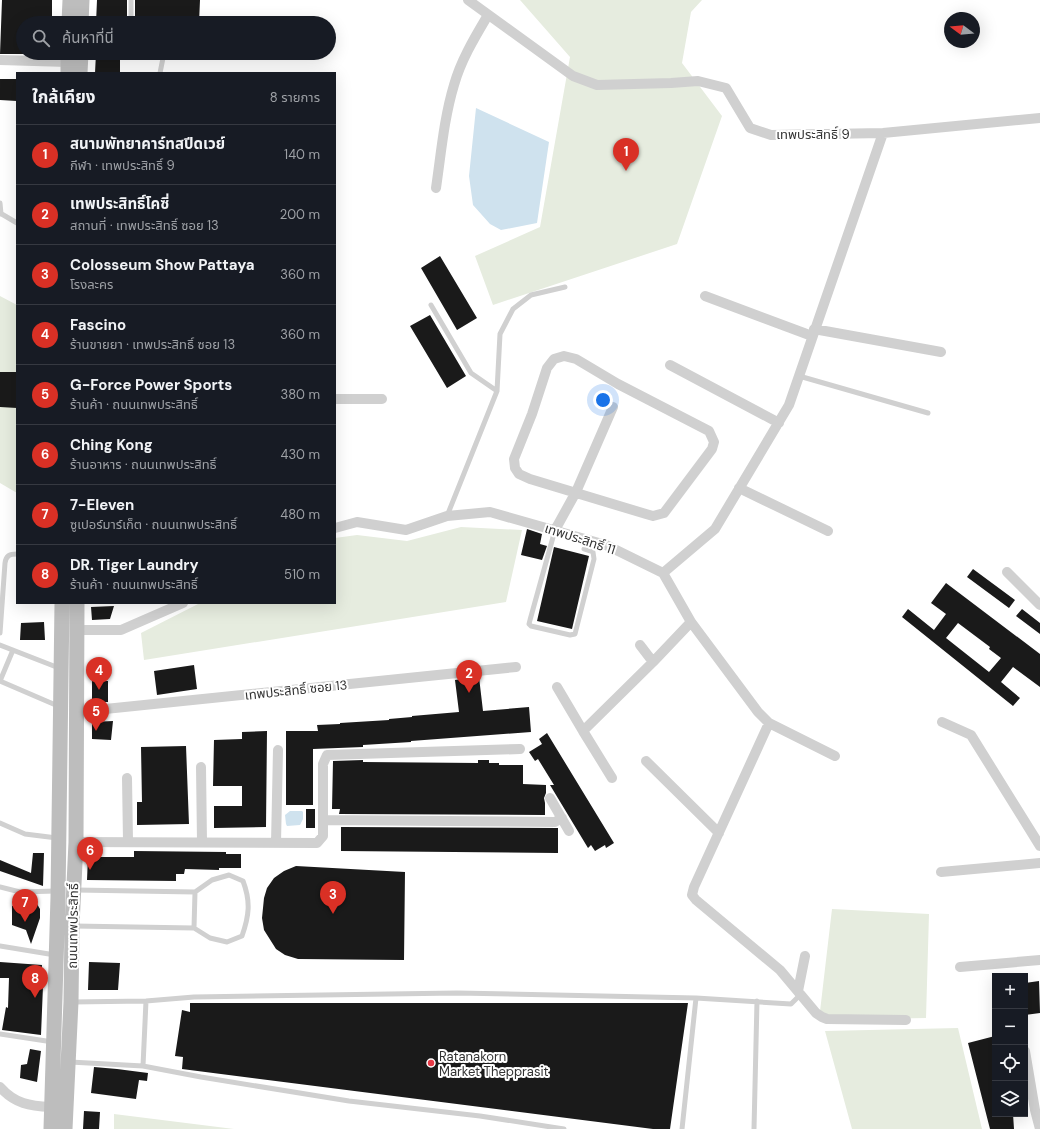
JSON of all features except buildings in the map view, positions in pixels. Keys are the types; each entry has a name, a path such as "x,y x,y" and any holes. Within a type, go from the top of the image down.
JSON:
{"main road":[{"path":"69,16 70,0"},
{"path":"82,0 82,16"},
{"path":"80,60 80,72"},
{"name":"ถนนเทพประสิทธิ์","path":"51,1129 58,891 62,604"},
{"name":"ถนนเทพประสิทธิ์","path":"65,1129 69,1062 73,890 76,842 77,604"}],"street":[{"name":"เทพประสิทธิ์ 9","path":"468,0 573,76 598,85 698,81 726,88 750,128 771,135 883,133 1040,118"},
{"path":"436,188 443,134 454,84 471,43 488,15"},
{"path":"0,60 68,63"},
{"path":"836,756 769,722 758,712 691,622 662,573 715,529 789,404 883,133"},
{"path":"705,296 813,332 941,352"},
{"path":"564,356 576,359 618,384 709,431 712,436 714,442 712,449 668,510 659,515 646,514 576,492 530,479 518,474 515,468 514,459 532,414 547,368 554,359 564,356"},
{"path":"670,365 779,422"},
{"path":"336,399 382,399"},
{"path":"555,530 576,492 613,406"},
{"path":"739,488 828,531"},
{"name":"เทพประสิทธิ์ 11","path":"336,528 357,522 406,530 447,516 490,512 606,545 662,573"},
{"path":"1007,572 1040,605"},
{"path":"76,630 121,630 181,604"},
{"path":"583,731 654,662 691,622"},
{"path":"640,645 654,662"},
{"name":"เทพประสิทธิ์ ซอย 13","path":"76,712 516,667"},
{"path":"557,687 612,778"},
{"path":"769,722 718,833 694,887 692,895 696,900 780,970 816,1013 822,1018 906,1020"},
{"path":"942,722 971,736 1040,846"},
{"path":"76,842 128,841 317,843 323,836 323,764 327,755 520,749"},
{"path":"276,843 278,750"},
{"path":"646,761 718,833"},
{"path":"201,767 202,842"},
{"path":"127,778 128,841"},
{"path":"550,798 569,831"},
{"path":"323,820 555,822 562,818"},
{"path":"941,872 1040,862"},
{"path":"799,993 805,956"},
{"path":"960,967 1040,960"},
{"path":"1028,1066 1040,1129"},
{"path":"0,1087 17,1101 31,1106 51,1107"}],"lane":[{"path":"131,0 131,16"},
{"path":"160,72 163,60"},
{"path":"0,203 1,214 16,222"},
{"path":"447,516 497,391 500,334 513,309 532,295 565,287"},
{"path":"431,306 471,373 497,391"},
{"path":"799,376 928,413"},
{"path":"555,530 529,624 531,626 570,635 575,634 594,559 593,552 584,549"},
{"path":"0,633 4,564 8,555 16,554"},
{"path":"0,645 62,670"},
{"path":"13,650 0,681 61,707"},
{"path":"0,823 25,834 59,839"},
{"path":"72,926 194,928 210,938 227,942 242,936 247,921 249,895 243,881 229,875 212,880 195,892 73,890"},
{"path":"0,887 20,892 58,891"},
{"path":"194,928 195,892"},
{"path":"0,946 56,955"},
{"path":"71,1002 146,1001 194,997 457,993 696,998 791,1004 799,993"},
{"path":"682,1129 696,998"},
{"path":"143,1066 146,1001"},
{"path":"754,1129 757,1001"},
{"path":"0,1034 54,1042"},
{"path":"69,1062 143,1066 209,1079 349,1101 480,1116 564,1129"}],"shaded area":[{"path":"520,0 702,0 691,12 682,63 722,116 677,244 493,305 475,256 540,227 570,57"},
{"path":"0,296 16,304 16,492 0,483"},
{"path":"461,527 522,530 506,602 144,660 141,633 198,604 336,604 336,538 357,535 407,541"},
{"path":"832,909 929,914 926,1018 819,1020"},
{"path":"958,1028 982,1129 852,1129 825,1031"},
{"path":"114,1114 234,1129 114,1129"}],"water":[{"path":"476,108 549,142 537,223 501,230 490,224 473,205 469,176"},
{"path":"290,811 303,812 303,819 300,825 287,826 285,815"}],"place":[{"name":"สนามพัทยาคาร์ทสปีดเวย์","path":"626,171"},
{"name":"Fascino","path":"99,690"},
{"name":"เทพประสิทธิ์โคซี่","path":"469,693"},
{"name":"G-Force Power Sports","path":"96,731"},
{"name":"Ching Kong","path":"90,870"},
{"name":"Colosseum Show Pattaya","path":"333,914"},
{"name":"7-Eleven","path":"25,922"},
{"name":"DR. Tiger Laundry","path":"35,998"},
{"name":"Ratanakorn Market Thepprasit","path":"431,1063"}]}
